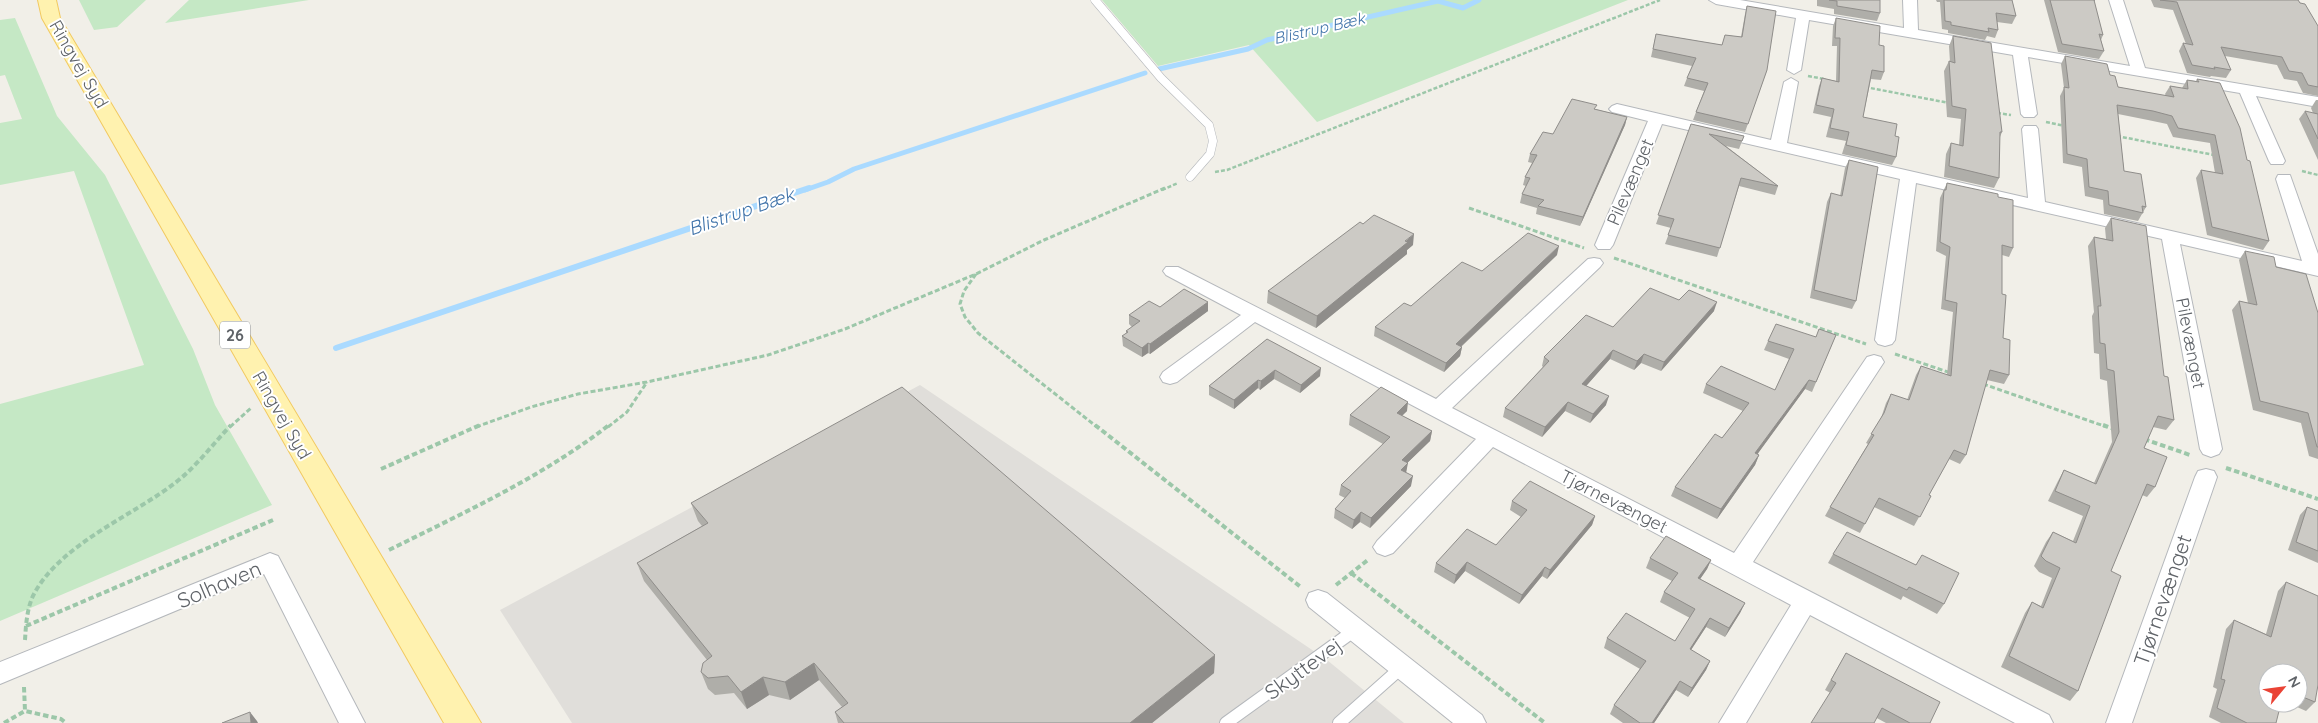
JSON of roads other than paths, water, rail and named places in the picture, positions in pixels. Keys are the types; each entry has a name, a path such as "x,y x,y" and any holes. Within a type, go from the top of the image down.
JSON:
{"main road":[{"name":"Ringvej Syd","path":"47,0 51,18 463,723"}],"street":[{"path":"1716,0 2318,102"},
{"path":"1910,0 1911,32"},
{"path":"2116,0 2138,72"},
{"path":"1778,146 1796,76 1803,15"},
{"path":"2020,51 2037,206"},
{"path":"2246,90 2277,161"},
{"name":"Pilevænget","path":"1617,109 2316,270 2292,175"},
{"name":"Pilevænget","path":"1604,245 1657,118"},
{"path":"1884,340 1909,176"},
{"name":"Pilevænget","path":"2170,236 2211,450"},
{"path":"1438,409 1594,263"},
{"name":"Tjørnevænget","path":"1172,271 2040,723"},
{"path":"1170,377 1254,314"},
{"path":"1738,566 1874,362"},
{"path":"1385,547 1490,437"},
{"name":"Tjørnevænget","path":"2119,723 2206,477"},
{"name":"Solhaven","path":"0,673 270,562 352,723"},
{"name":"Skyttevej","path":"1318,600 1474,723"},
{"path":"1732,723 1806,601"}],"lane":[{"path":"1095,0 1161,78 1193,108 1211,130 1214,144 1210,156 1190,177"},
{"name":"Skyttevej","path":"1226,723 1356,630"},
{"path":"1339,723 1402,667"}],"waterway":[{"name":"Blistrup Bæk","path":"1159,69 1248,49 1267,40 1438,1 1463,8 1479,0"},
{"name":"Blistrup Bæk","path":"805,190 828,182 854,169 1145,73"},
{"name":"Blistrup Bæk","path":"336,348 809,188"}]}
